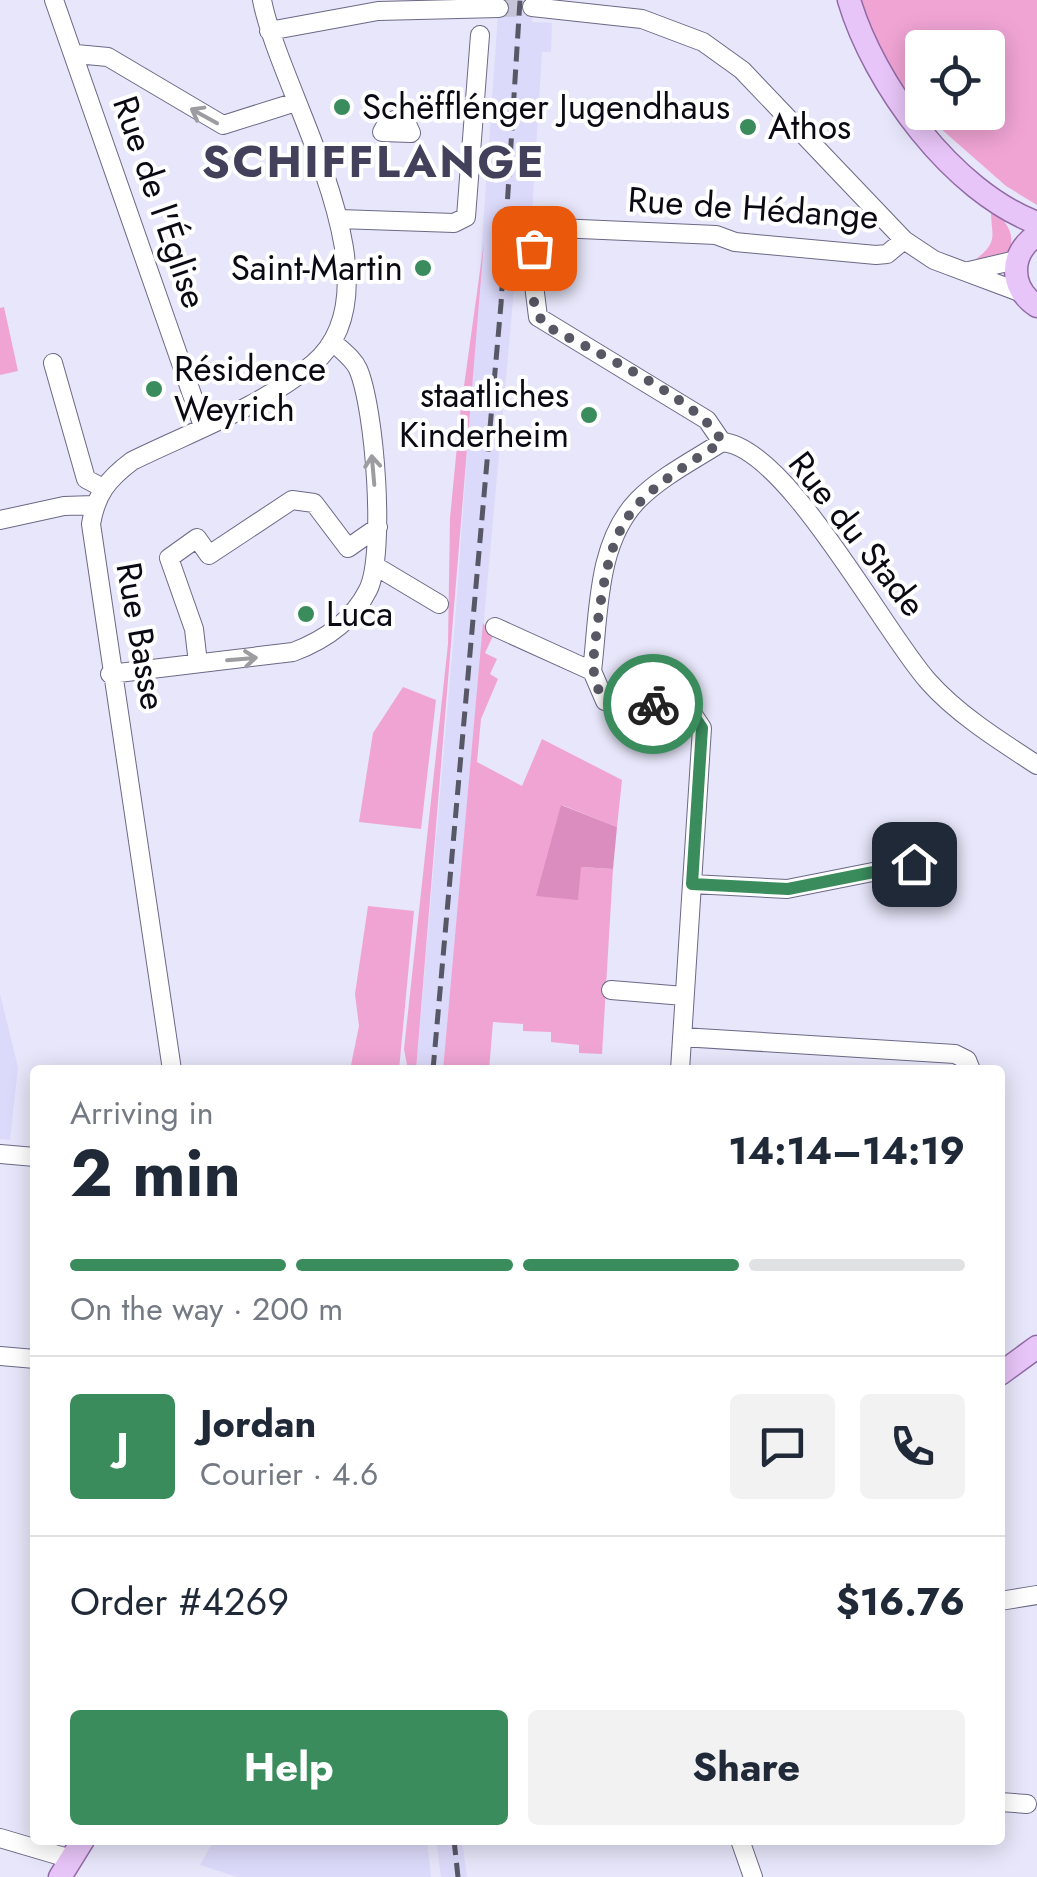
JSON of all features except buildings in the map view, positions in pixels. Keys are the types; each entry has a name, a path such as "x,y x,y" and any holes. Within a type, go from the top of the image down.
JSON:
{"main road":[{"path":"849,0 875,70 906,115 993,198 1013,226 1025,248 1033,303"},
{"path":"993,198 1037,222"},
{"path":"1005,1370 1037,1347"}],"street":[{"name":"Rue de l'Église","path":"54,0 203,426"},
{"path":"0,520 99,496 132,461 286,384 316,362 332,342 342,322 348,280 338,219 269,32 262,0"},
{"path":"532,7 614,14 668,26 703,42 742,70 904,240 934,260 1033,303"},
{"path":"269,32 362,13 499,8"},
{"path":"338,219 454,223 466,218 480,35"},
{"path":"76,54 108,57 223,125 296,102"},
{"name":"Rue de Hédange","path":"535,227 716,235 735,242 876,255 887,254 904,240"},
{"name":"Rue du Stade","path":"535,227 532,269 538,317 706,420 722,442 745,449 806,510 930,684 1037,765"},
{"path":"966,272 1025,248"},
{"path":"110,674 268,656 317,644 355,612 378,568 378,527 370,437 358,370 332,342"},
{"path":"53,363 86,479 99,496"},
{"path":"680,1065 702,728 696,714 672,705 605,701 592,671 606,561 622,522 656,484 722,442"},
{"name":"Rue Basse","path":"99,496 91,524 110,674 124,728 171,1065"},
{"path":"198,662 194,629 169,558 197,538 209,555 292,500 314,503 348,548 378,527"},
{"path":"378,568 439,604"},
{"path":"495,627 592,671"},
{"path":"692,884 788,889 914,864 932,870"},
{"path":"611,990 684,996"},
{"path":"682,1038 955,1054 969,1065"},
{"path":"0,1154 30,1157"},
{"path":"0,1356 30,1359"},
{"path":"1005,1600 1037,1595"},
{"path":"1005,1802 1027,1804"},
{"path":"0,1838 71,1859"},
{"path":"742,1845 754,1877"}],"shaded area":[{"path":"499,0 533,0 532,22 552,23 551,52 542,52 532,213 521,213 443,1065 416,1065 456,609"},
{"path":"861,0 1037,0 1037,205 1006,186 942,130 1005,130 1005,30 905,30 905,94 878,46"},
{"path":"991,206 1008,228 1011,246 1008,253 971,263 991,243"},
{"path":"484,242 416,1065 407,1065 404,1049 448,644 450,518"},
{"path":"4,307 18,371 0,375 0,308"},
{"path":"483,623 493,636 485,653 497,659 490,674 498,679 481,719 477,762 522,786 542,739 622,780 617,827 562,805 581,867 613,869 602,1054 579,1053 579,1045 551,1042 551,1032 523,1031 523,1024 493,1022 489,1065 443,1065"},
{"path":"403,687 436,700 421,829 359,822 373,733"},
{"path":"561,805 617,827 613,869 581,867 578,900 536,896"},
{"path":"368,906 414,911 399,1065 351,1065 359,1026 355,994"},
{"path":"0,994 18,1067 10,1140 0,1139"},
{"path":"211,1845 428,1845 431,1877 237,1877 200,1865"},
{"path":"437,1845 463,1845 467,1877 441,1877"}],"tunnel":[{"path":"499,8 532,7"}],"railway":[{"path":"433,1065 501,304 520,0"},
{"path":"455,1845 458,1877"}],"way so far":[{"path":"534,248 534,306 544,325 670,396 716,428 722,442 656,484 636,502 622,522 606,561 592,671 598,690 605,701 653,704"}],"place":[{"name":"Schëfflénger Jugendhaus","path":"342,107"},
{"name":"Athos","path":"748,127"},
{"name":"Saint-Martin","path":"423,268"},
{"name":"Résidence Weyrich","path":"154,389"},
{"name":"staatliches Kinderheim","path":"589,415"},
{"name":"Luca","path":"306,614"}],"district":[{"name":"SCHIFFLANGE","path":"374,161"}],"route":[{"path":"653,704 688,707 702,728 692,884 788,889 914,864"}]}
